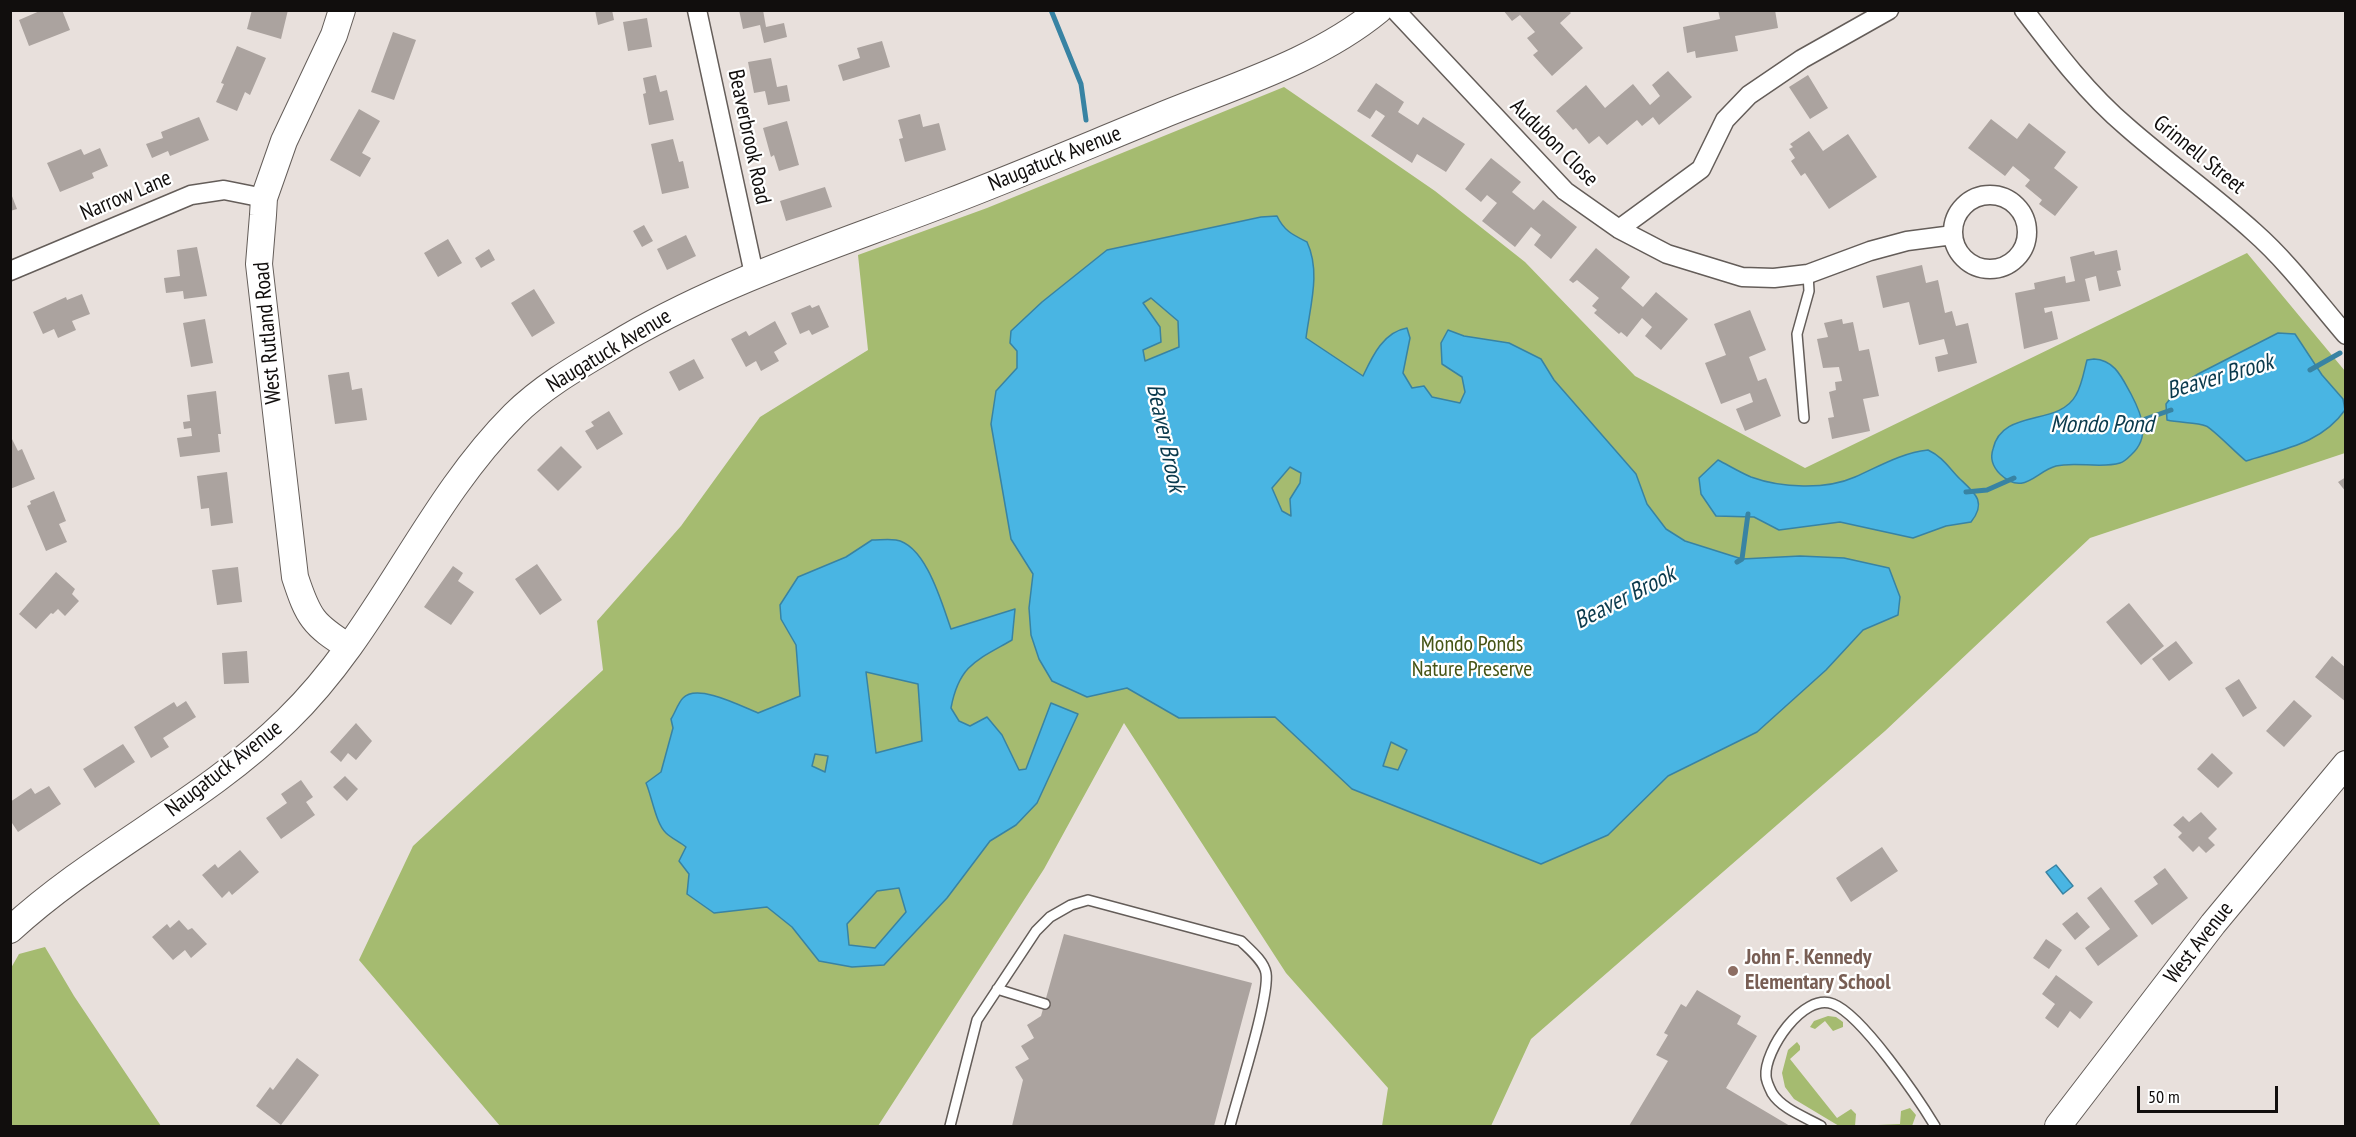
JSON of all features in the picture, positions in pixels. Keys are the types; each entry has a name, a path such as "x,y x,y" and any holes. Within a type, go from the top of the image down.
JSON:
{"main road":[{"name":"West Rutland Road","path":"342,10 334,35 284,141 264,198 259,264 291,560 309,614 323,631 349,647"},
{"name":"Naugatuck Avenue","path":"10,930 62,887 244,758 309,698 349,647 461,479 516,413 549,386 625,339 691,303 754,274 977,191 1282,67 1334,42 1379,10"},
{"name":"West Avenue","path":"2058,1126 2220,915 2346,764"}],"street":[{"name":"Beaverbrook Road","path":"697,10 754,274"},
{"name":"Audubon Close","path":"1395,10 1543,171 1565,191 1619,229 1667,254 1742,277 1774,278 1808,274 1870,251 1907,241 1953,235"},
{"path":"1619,229 1701,169 1725,120 1755,90 1802,58 1889,10"},
{"name":"Grinnell Street","path":"2024,10 2068,69 2096,98 2126,127 2255,232 2281,258 2346,335"},
{"name":"Narrow Lane","path":"10,271 191,195 224,190 264,198"},
{"path":"1989,195 2001,196 2020,210 2027,233 2020,254 2002,267 1991,269 1969,263 1955,245 1953,235 1954,223 1959,212 1977,197 1989,195"}],"lane":[{"path":"1804,418 1797,334 1809,291 1808,274"},
{"path":"950,1126 977,1020 1036,931 1050,917 1071,905 1088,900 1241,941 1256,956 1266,973 1262,1003 1230,1126"},
{"path":"997,989 1045,1004"},
{"path":"1821,1126 1779,1102 1771,1092 1766,1076 1770,1057 1792,1021 1809,1005 1822,1002 1834,1004 1851,1016 1884,1054 1935,1126"}],"green space":[{"name":"Mondo Ponds Nature Preserve","path":"1284,87 1435,191 1525,262 1635,376 1805,468 2247,253 2345,371 2345,453 2090,538 1885,731 1531,1039 1491,1126 1382,1126 1388,1088 1286,973 1124,723 1044,869 878,1126 500,1126 359,960 413,846 603,670 597,621 681,526 760,417 868,350 858,255 987,208"},
{"path":"45,947 74,996 161,1126 11,1126 11,968 19,954"},
{"path":"1828,1016 1836,1017 1843,1022 1843,1027 1833,1031 1825,1021 1815,1029 1810,1027 1814,1021"},
{"path":"1797,1042 1800,1050 1790,1059 1837,1118 1851,1109 1856,1114 1855,1126 1839,1126 1794,1099 1785,1087 1782,1073 1788,1050"},
{"path":"1910,1108 1916,1115 1912,1126 1855,1126 1900,1124 1901,1111"}],"water":[{"path":"1277,216 1286,229 1307,242 1314,277 1306,338 1363,376 1379,346 1391,335 1407,328 1410,338 1403,373 1412,388 1424,386 1432,397 1460,403 1465,392 1462,377 1442,364 1441,343 1448,330 1464,336 1509,343 1541,359 1554,380 1636,474 1647,504 1666,529 1685,541 1742,559 1800,556 1844,558 1889,568 1900,597 1898,615 1863,630 1826,670 1757,732 1668,776 1608,835 1541,864 1352,789 1275,717 1179,718 1127,688 1087,697 1052,681 1039,659 1031,635 1029,608 1033,574 1011,539 991,424 996,391 1017,368 1017,351 1010,343 1011,331 1042,302 1107,250 1261,217","holes":["1151,298 1178,321 1179,347 1145,361 1143,350 1161,342 1160,327 1143,303","1290,467 1301,473 1300,483 1290,499 1291,516 1282,511 1272,488","1391,742 1407,750 1398,770 1383,766"]},
{"path":"2278,333 2295,334 2322,375 2343,399 2345,410 2325,430 2301,443 2246,461 2206,426 2167,420 2166,404 2181,385"},
{"name":"Mondo Pond","path":"2094,359 2113,366 2135,402 2143,426 2141,441 2137,448 2120,463 2056,466 2023,483 2008,480 2000,474 1992,456 1998,436 2019,422 2057,411 2068,405 2078,391 2087,360"},
{"path":"1928,450 1942,459 1977,498 1978,509 1971,522 1946,526 1913,538 1840,522 1779,530 1754,517 1716,516 1701,494 1699,478 1718,460 1763,481 1817,486 1843,481 1900,457"},
{"path":"872,540 896,540 907,544 916,552 931,577 951,629 1015,609 1012,640 971,665 959,682 951,708 959,721 970,726 987,717 1002,735 1019,770 1026,769 1051,703 1078,714 1037,803 1016,825 990,841 947,898 884,965 852,967 819,961 792,927 767,907 714,913 687,894 689,874 679,861 686,847 663,829 646,783 661,772 673,728 671,719 681,700 690,694 708,694 719,697 758,713 800,696 796,645 781,619 780,605 798,577 846,557","holes":["866,672 918,684 922,741 876,753","815,754 828,756 825,772 812,766","899,888 906,912 875,948 849,945 847,924 877,891"]},
{"path":"2056,865 2073,886 2063,894 2046,872"}],"building":[{"path":"42,10 62,10 70,30 29,46 19,20"},
{"path":"252,10 288,10 281,39 247,29"},
{"path":"595,10 612,10 614,20 598,25"},
{"path":"739,10 763,10 766,27 784,23 787,37 764,43 760,25 743,29"},
{"path":"1503,10 1568,10 1571,13 1560,23 1583,48 1552,76 1533,55 1538,51 1527,38 1535,32 1520,15 1512,21"},
{"path":"1718,10 1775,10 1778,28 1735,36 1738,51 1696,58 1695,51 1687,53 1683,27 1720,19"},
{"path":"647,18 652,47 628,51 623,22"},
{"path":"393,32 416,40 394,100 371,92"},
{"path":"882,41 890,67 843,81 838,65 860,58 857,48"},
{"path":"237,46 266,58 250,95 245,92 237,111 216,102 224,84 221,83"},
{"path":"771,58 777,87 787,85 790,101 768,105 765,91 754,93 748,62"},
{"path":"1668,71 1692,97 1659,125 1653,117 1642,126 1637,120 1607,145 1599,136 1589,144 1576,128 1573,130 1556,111 1586,85 1605,108 1633,84 1650,105 1660,96 1652,85"},
{"path":"656,75 660,92 667,90 674,120 649,125 643,94 646,93 643,78"},
{"path":"1808,75 1828,108 1810,119 1789,87"},
{"path":"1376,83 1404,102 1398,112 1418,125 1423,117 1465,144 1446,172 1417,154 1412,163 1371,136 1385,116 1376,110 1370,119 1357,111"},
{"path":"359,109 380,121 362,153 371,158 360,177 330,160"},
{"path":"920,114 923,127 939,123 946,150 905,162 899,139 903,138 898,120"},
{"path":"199,117 209,140 170,156 168,151 152,158 146,144 163,138 161,132"},
{"path":"1991,119 2017,139 2029,123 2066,152 2054,168 2078,187 2055,216 2039,204 2042,200 2025,186 2030,180 2013,166 2005,176 1968,148"},
{"path":"787,121 799,165 779,171 774,155 771,157 763,128"},
{"path":"1809,131 1823,151 1848,134 1877,177 1829,209 1805,173 1801,176 1791,161 1795,158 1789,149 1793,147 1790,144"},
{"path":"673,139 679,162 683,161 689,188 662,194 651,144"},
{"path":"100,148 108,166 92,173 94,178 60,192 47,163 81,149 84,155"},
{"path":"1491,158 1521,182 1512,192 1534,210 1543,200 1577,227 1551,259 1534,245 1541,235 1531,227 1515,247 1482,221 1497,203 1487,195 1481,202 1465,189"},
{"path":"825,187 832,207 786,221 780,201"},
{"path":"10,191 17,209 10,211"},
{"path":"644,225 653,241 642,247 633,231"},
{"path":"686,235 696,256 667,270 657,249"},
{"path":"448,239 462,263 438,277 424,253"},
{"path":"197,247 207,296 184,299 183,291 166,293 164,278 180,276 177,250"},
{"path":"1596,248 1630,277 1621,288 1643,307 1656,292 1688,319 1661,350 1645,336 1652,327 1642,318 1627,337 1621,332 1619,334 1594,313 1597,310 1592,306 1599,298 1577,280 1573,283 1569,280"},
{"path":"489,249 495,260 481,268 475,258"},
{"path":"2117,250 2121,270 2117,271 2121,286 2099,291 2096,276 2085,279 2090,301 2044,308 2045,313 2052,311 2058,339 2024,349 2015,293 2035,289 2034,283 2065,276 2066,283 2075,281 2070,257 2094,251 2095,255"},
{"path":"1922,265 1926,283 1938,280 1945,313 1952,311 1956,326 1968,323 1977,363 1938,372 1935,357 1948,354 1944,339 1919,345 1909,302 1883,308 1876,276"},
{"path":"534,289 555,323 532,337 511,303"},
{"path":"82,294 90,314 72,321 76,330 58,338 54,329 43,334 33,312 66,297 67,300"},
{"path":"810,305 812,308 819,305 829,327 812,335 809,330 800,334 791,313"},
{"path":"1750,310 1766,350 1749,357 1758,381 1766,378 1781,416 1745,431 1736,409 1753,402 1750,393 1721,404 1705,363 1726,355 1714,324"},
{"path":"205,319 213,363 191,367 183,323"},
{"path":"1842,319 1843,324 1853,322 1859,351 1869,349 1879,396 1863,399 1870,431 1832,439 1828,418 1834,417 1829,392 1836,390 1835,382 1842,381 1839,367 1823,368 1817,339 1828,337 1824,323"},
{"path":"775,321 787,344 774,352 779,361 761,371 756,361 746,367 731,339 746,331 749,336"},
{"path":"694,359 704,378 679,391 669,372"},
{"path":"349,372 352,390 362,388 367,420 335,424 328,375"},
{"path":"216,391 221,434 218,434 220,452 180,457 177,438 192,436 191,428 184,429 183,422 190,421 187,395"},
{"path":"609,411 623,434 597,450 585,431 594,426 591,422"},
{"path":"10,435 18,451 22,449 35,479 10,489"},
{"path":"561,446 582,467 558,491 537,470"},
{"path":"227,472 233,523 211,526 209,508 201,509 197,476"},
{"path":"2346,477 2346,492 2338,482"},
{"path":"54,491 66,521 59,524 67,542 46,551 27,506 31,504 30,501"},
{"path":"537,564 562,600 540,615 515,579"},
{"path":"453,566 463,573 458,581 474,592 451,625 424,607"},
{"path":"238,567 242,602 217,605 212,570"},
{"path":"56,572 75,589 72,594 79,601 65,616 58,609 53,614 51,613 36,629 19,614"},
{"path":"2129,603 2164,646 2141,665 2106,622"},
{"path":"2176,641 2193,663 2169,681 2152,659"},
{"path":"247,651 249,683 224,684 222,653"},
{"path":"2332,656 2346,668 2346,702 2315,677"},
{"path":"2239,679 2257,708 2243,717 2225,688"},
{"path":"2294,700 2312,716 2284,747 2266,731"},
{"path":"186,701 196,717 163,738 169,747 151,758 134,727 174,702 177,707"},
{"path":"356,723 372,741 356,760 348,753 341,762 330,752"},
{"path":"123,744 135,762 95,788 83,769"},
{"path":"2212,753 2233,773 2218,788 2197,769"},
{"path":"345,776 358,789 347,801 333,787"},
{"path":"301,780 313,797 306,802 315,815 281,839 266,818 287,803 281,794"},
{"path":"49,786 61,804 18,832 10,820 10,802 31,788 35,794"},
{"path":"2201,812 2217,829 2208,838 2215,845 2206,853 2199,846 2193,852 2178,837 2182,833 2173,825 2183,816 2189,822"},
{"path":"1882,847 1898,871 1851,902 1836,878"},
{"path":"240,850 259,872 232,895 229,891 222,898 202,875 215,864 218,868"},
{"path":"2165,868 2188,898 2152,925 2134,901 2158,884 2153,877"},
{"path":"2101,887 2138,936 2098,966 2085,948 2110,929 2087,898"},
{"path":"2077,912 2090,927 2075,940 2062,924"},
{"path":"179,920 188,930 192,928 207,944 191,958 185,950 173,960 152,937 167,924 170,928"},
{"path":"1064,934 1252,983 1214,1126 1012,1126 1023,1080 1015,1067 1029,1059 1021,1046 1034,1038 1027,1025 1041,1016"},
{"path":"2046,939 2062,950 2049,969 2033,958"},
{"path":"2056,975 2093,1002 2080,1019 2070,1011 2058,1028 2045,1018 2055,1004 2042,994"},
{"path":"1697,990 1741,1016 1737,1024 1757,1036 1726,1088 1790,1126 1629,1126 1668,1061 1656,1055 1668,1035 1664,1033 1681,1004 1686,1007"},
{"path":"297,1058 319,1075 281,1125 256,1106 270,1087 273,1090"}],"waterway":[{"name":"Beaver Brook","path":"1051,10 1081,84 1086,120"},
{"name":"Beaver Brook","path":"2310,370 2340,353"},
{"name":"Beaver Brook","path":"2137,422 2171,410"},
{"name":"Beaver Brook","path":"1966,492 1987,490 2014,478"},
{"name":"Beaver Brook","path":"1737,562 1742,559 1748,514"}],"place":[{"name":"John F. Kennedy Elementary School","path":"1733,971"}]}
